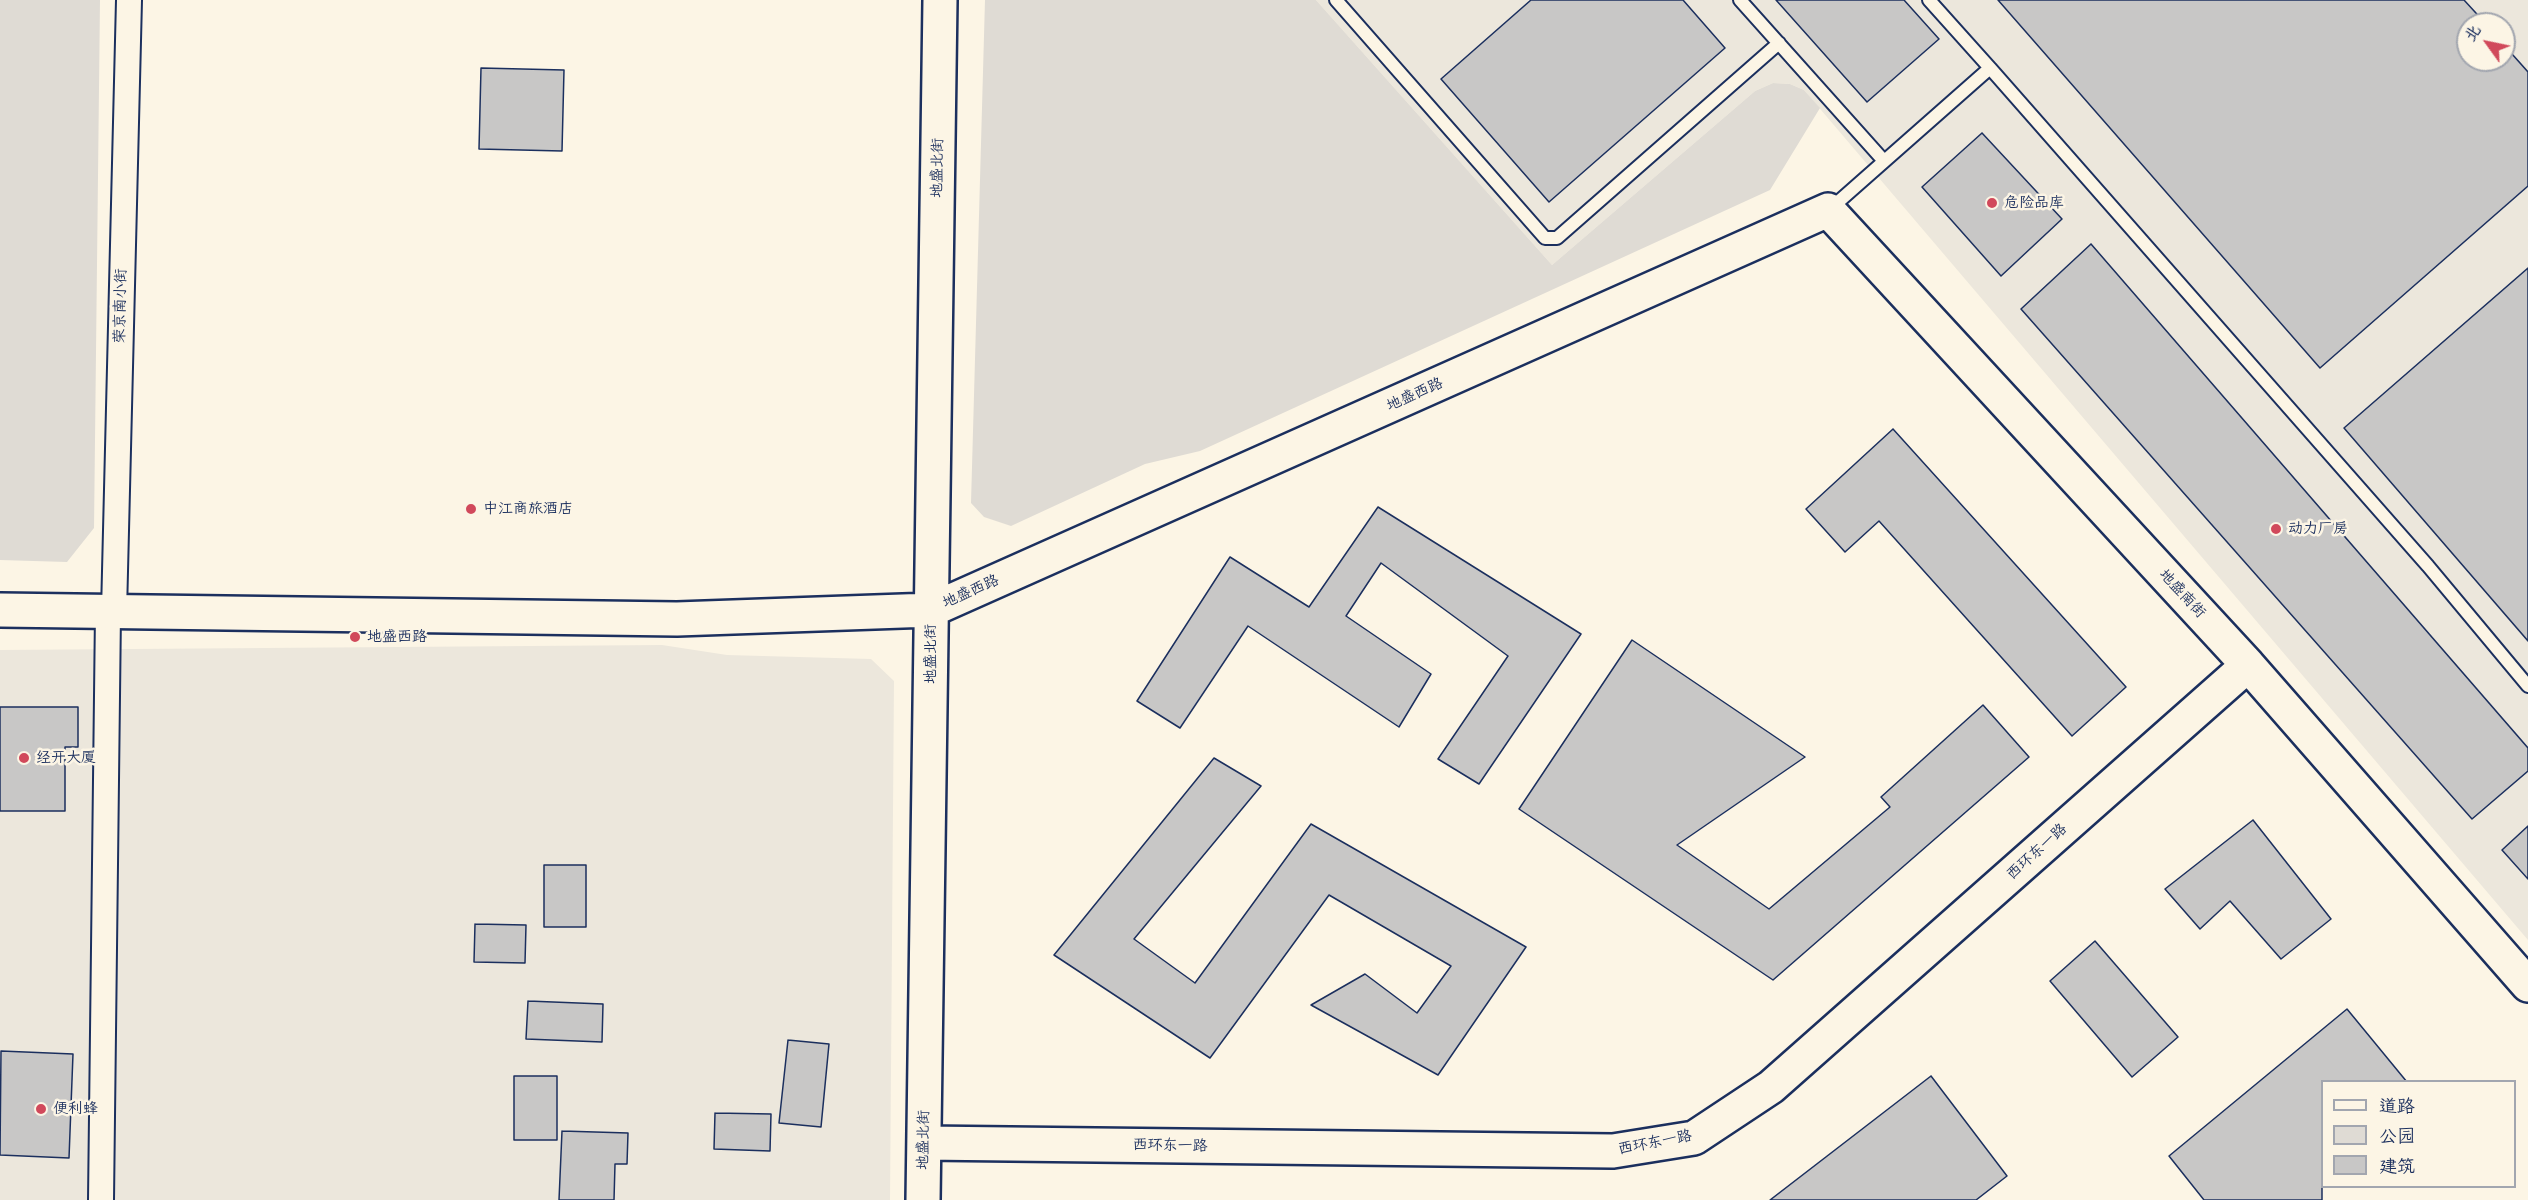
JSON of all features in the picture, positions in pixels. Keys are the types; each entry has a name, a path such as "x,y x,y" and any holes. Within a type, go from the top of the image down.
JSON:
{"street":[{"name":"荣京南小街","path":"101,1200 111,612 129,0"},
{"name":"地盛北街","path":"923,1200 940,0"},
{"name":"地盛西路","path":"0,610 677,619 931,610 1828,210"},
{"name":"地盛南街","path":"1828,210 2248,665 2528,985"},
{"name":"西环东一路","path":"924,1143 1613,1152 1694,1138 1771,1087 2248,665"}],"lane":[{"path":"1336,0 1545,238 1557,238 1779,43"},
{"path":"1740,0 1884,161"},
{"path":"1929,0 2428,566 2528,686"},
{"path":"1828,210 1990,68"}],"shaded area":[{"path":"1316,0 2528,0 2528,940 1804,90 1790,84 1773,83 1755,91 1552,265"},
{"path":"662,645 727,655 871,659 894,681 890,1200 0,1200 0,650"}],"green space":[{"path":"0,0 100,0 94,528 67,562 0,560"},
{"path":"985,0 1316,0 1552,265 1755,91 1773,83 1790,84 1804,90 1820,108 1770,190 1200,451 1145,464 1011,526 984,517 971,503"}],"building":[{"path":"1531,0 1683,0 1725,48 1549,202 1441,79"},
{"path":"1776,0 1904,0 1939,39 1867,102"},
{"path":"1998,0 2464,0 2475,12 2456,12 2456,72 2516,72 2516,58 2528,72 2528,186 2320,368"},
{"path":"481,68 564,70 562,151 479,149"},
{"name":"危险品库","path":"1982,133 2062,219 2001,276 1922,187"},
{"name":"动力厂房","path":"2091,244 2528,748 2528,771 2472,819 2021,309"},
{"path":"2528,268 2528,641 2344,428"},
{"path":"1893,429 2126,687 2072,736 1879,521 1845,552 1806,509"},
{"path":"1378,507 1581,634 1479,784 1438,759 1508,656 1381,563 1346,616 1431,674 1399,727 1248,626 1180,728 1137,701 1230,557 1309,607"},
{"path":"1632,640 1805,757 1677,845 1769,909 1890,807 1881,797 1983,705 2029,757 1773,980 1519,809"},
{"name":"经开大厦","path":"0,707 78,707 78,747 65,747 65,811 0,811"},
{"path":"1214,758 1261,786 1134,939 1195,983 1311,824 1526,947 1438,1075 1311,1005 1365,974 1417,1013 1451,966 1329,895 1210,1058 1054,955"},
{"path":"2253,820 2331,919 2281,959 2230,901 2200,929 2165,889"},
{"path":"2528,826 2528,879 2502,850"},
{"path":"544,865 586,865 586,927 544,927"},
{"path":"475,924 526,925 525,963 474,962"},
{"path":"2095,941 2178,1037 2132,1077 2050,981"},
{"path":"528,1001 603,1004 602,1042 526,1039"},
{"path":"2347,1009 2405,1080 2321,1080 2322,1200 2204,1200 2169,1156"},
{"path":"788,1040 829,1044 821,1127 779,1123"},
{"path":"1,1051 73,1054 69,1158 0,1155"},
{"path":"514,1076 557,1076 557,1140 514,1140"},
{"path":"1931,1076 2007,1176 1976,1200 1770,1200"},
{"path":"715,1113 771,1114 770,1151 714,1149"},
{"path":"562,1131 628,1133 627,1164 615,1164 614,1200 559,1200"}],"place":[{"name":"危险品库","path":"1992,203"},
{"name":"中江商旅酒店","path":"471,509"},
{"name":"动力厂房","path":"2276,529"},
{"name":"地盛西路","path":"355,637"},
{"name":"经开大厦","path":"24,758"},
{"name":"便利蜂","path":"41,1109"}]}
